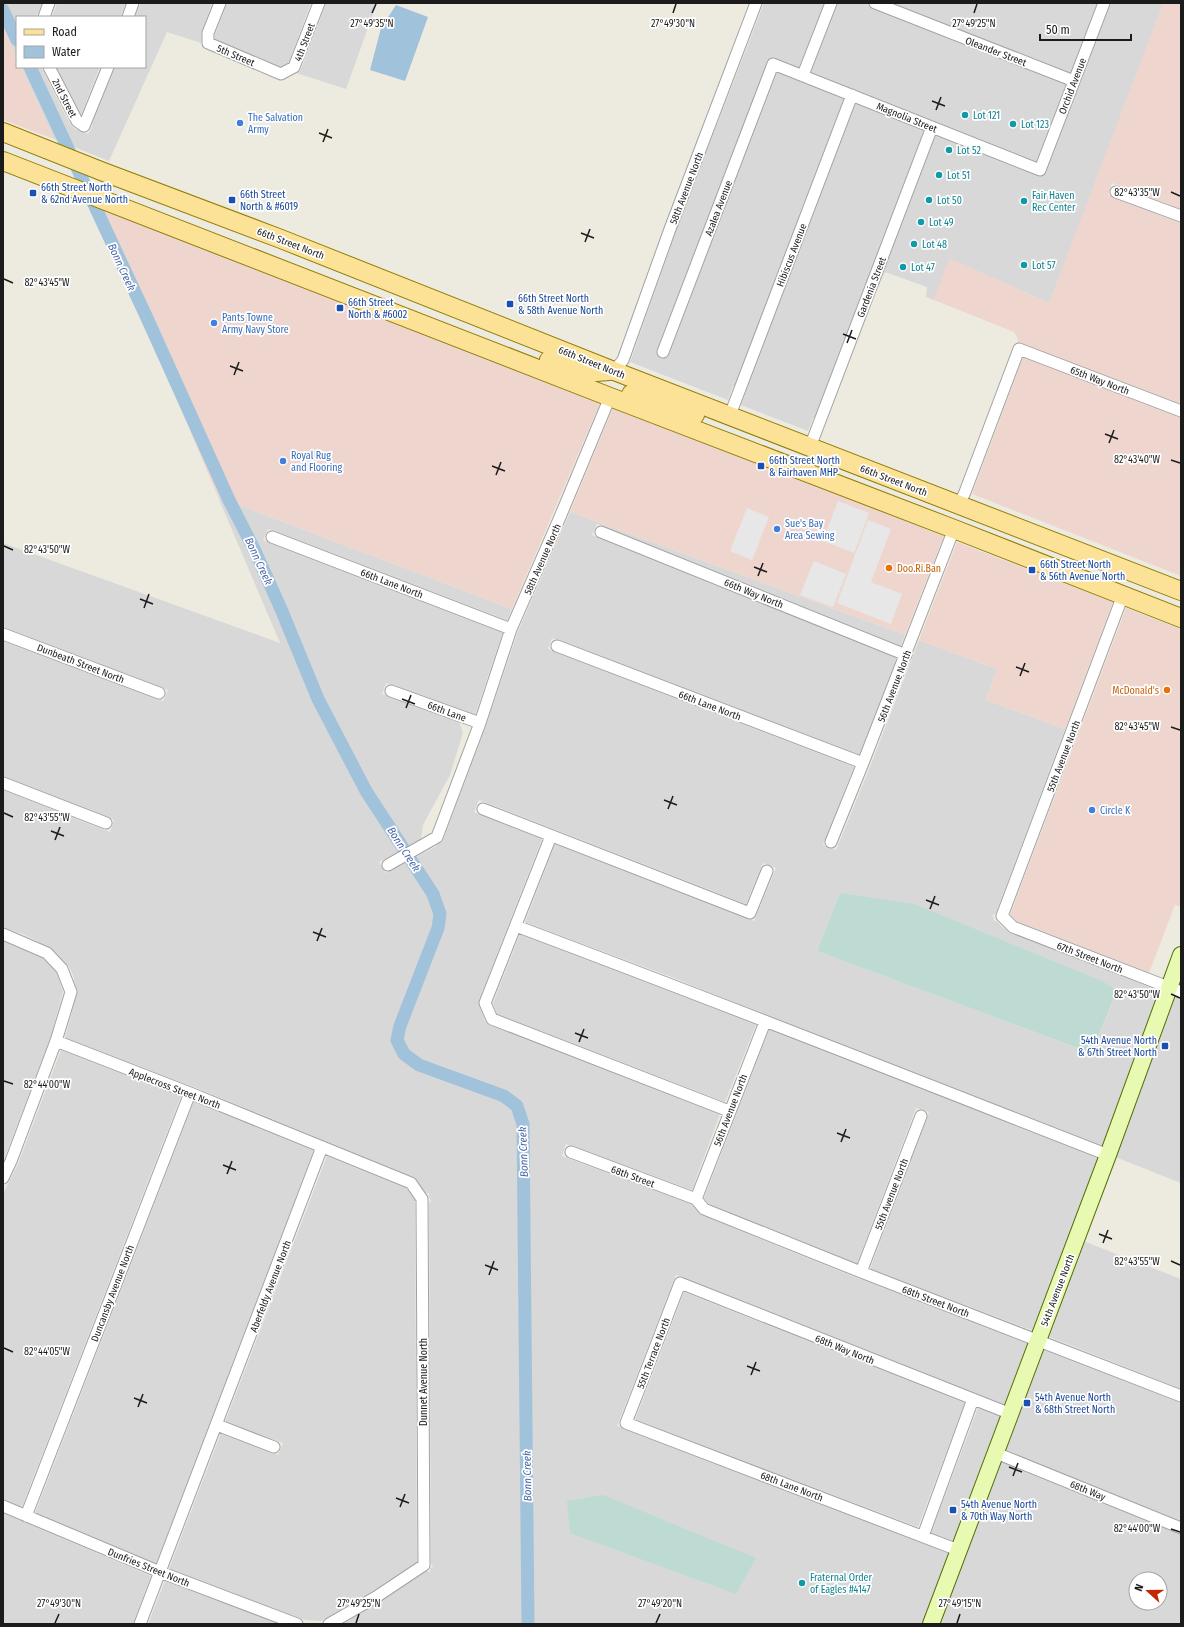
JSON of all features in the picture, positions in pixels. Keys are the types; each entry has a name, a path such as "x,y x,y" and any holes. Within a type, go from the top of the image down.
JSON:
{"main road":[{"name":"66th Street North","path":"3,132 1181,591"},
{"path":"3,161 1181,618"},
{"path":"450,334 456,331 470,330 584,373 614,371"},
{"path":"610,397 633,393 724,425 736,418"},
{"path":"825,479 841,480 934,509 959,505"},
{"path":"954,529 968,526 997,533 1055,555 1072,556 1083,553"},
{"name":"54th Avenue North","path":"930,1624 1011,1414 1108,1155 1175,990 1181,955"}],"street":[{"path":"44,16 50,3"},
{"path":"128,16 133,3"},
{"name":"5th Street","path":"220,3 208,33 208,44 281,74"},
{"name":"4th Street","path":"281,74 294,67 319,3"},
{"name":"58th Avenue North","path":"614,371 623,360 670,228 756,3"},
{"path":"803,75 831,3"},
{"name":"Oleander Street","path":"875,3 1074,81"},
{"name":"Orchid Avenue","path":"1040,170 1104,3"},
{"name":"Magnolia Street","path":"773,64 1040,170"},
{"name":"Azalea Avenue","path":"663,352 773,64"},
{"name":"2nd Street","path":"50,68 77,121 84,126 108,68"},
{"name":"Hibiscus Avenue","path":"736,418 852,95"},
{"name":"Gardenia Street","path":"810,447 932,127"},
{"path":"1116,192 1181,216"},
{"name":"65th Way North","path":"959,505 966,492 1018,349 1181,411"},
{"name":"58th Avenue North","path":"393,862 437,837 480,723 511,628 560,517 610,397"},
{"name":"56th Avenue North","path":"831,842 864,764 954,529"},
{"name":"66th Way North","path":"601,532 906,655"},
{"name":"66th Lane North","path":"272,537 511,628"},
{"name":"55th Avenue North","path":"1002,916 1123,595"},
{"name":"Dunbeath Street North","path":"3,634 159,693"},
{"name":"66th Lane North","path":"557,646 864,764"},
{"name":"66th Lane","path":"391,691 480,723"},
{"path":"3,783 106,823"},
{"path":"483,809 750,913 767,871"},
{"path":"551,836 485,1003 492,1019 729,1111"},
{"name":"67th Street North","path":"1002,916 1013,927 1175,990"},
{"path":"516,926 672,984 764,1022 1108,1155"},
{"path":"3,934 47,953 62,969 70,992 56,1042 11,1161 3,1178"},
{"name":"56th Avenue North","path":"696,1199 764,1022"},
{"name":"Applecross Street North","path":"56,1042 190,1093 411,1183 422,1199"},
{"name":"Duncansby Avenue North","path":"26,1516 190,1093"},
{"name":"55th Avenue North","path":"861,1272 921,1116"},
{"name":"Aberfeldy Avenue North","path":"140,1624 322,1147"},
{"name":"68th Street","path":"570,1152 696,1199"},
{"name":"Dunnet Avenue North","path":"329,1624 376,1597 424,1565 422,1199"},
{"name":"68th Street North","path":"696,1199 704,1209 861,1272 1181,1396"},
{"name":"68th Way North","path":"680,1283 1011,1414"},
{"name":"55th Terrace North","path":"626,1423 680,1283"},
{"path":"923,1536 973,1400"},
{"name":"68th Lane North","path":"626,1423 958,1550"},
{"path":"217,1425 274,1447"},
{"name":"68th Way","path":"996,1453 1181,1528"},
{"name":"Dunfries Street North","path":"3,1506 160,1572 297,1624"}],"shaded area":[{"path":"3,3 42,3 36,16 16,16 16,56 3,27"},
{"path":"57,3 126,3 120,16 52,16"},
{"path":"141,3 212,3 202,31 201,43 167,32 109,161 54,139 21,68 42,68 70,124 75,129 88,134 93,125 92,124 115,68 146,68 146,16 135,16"},
{"path":"227,3 311,3 289,62 280,67 215,40 215,35"},
{"path":"326,3 377,3 346,89 296,73 301,69"},
{"path":"764,3 1168,3 1049,303 950,259 934,300 926,297 927,287 885,272 820,420 813,418 808,431 741,405 746,391 733,386 728,400 630,362 676,231"},
{"path":"1163,3 1181,3 1181,209 1112,183 1108,195 1181,223 1181,404 1017,342 1018,339 1014,332 934,300 949,258 1049,303"},
{"path":"3,27 16,56 16,68 21,68 54,139 3,120"},
{"path":"57,68 100,68 81,115"},
{"path":"96,207 600,403 512,609 218,497"},
{"path":"1023,357 1181,418 1181,576 972,494"},
{"path":"613,408 944,536 905,635 570,512"},
{"path":"218,497 512,609 507,620 268,529 263,540 503,632 475,715 386,683 382,694 459,722 463,733 450,775 423,825 421,839 379,862 386,873 435,847 443,840 488,720 518,631 570,512 905,635 901,646 597,524 592,535 897,658 859,755 552,638 548,649 854,767 823,845 836,850 919,640 997,669 986,700 1065,729 996,913 992,916 994,918 993,920 998,922 1011,933 1160,991 1103,1147 767,1016 674,978 525,922 555,844 754,921 776,868 763,863 746,904 479,800 474,812 542,839 479,1000 479,1005 485,1021 489,1025 720,1114 692,1190 566,1144 562,1156 692,1204 702,1215 852,1276 1029,1343 1006,1406 676,1275 617,1426 949,1553 923,1624 342,1624 380,1602 426,1571 430,1572 430,1568 433,1567 431,1563 429,1203 431,1201 429,1193 425,1193 413,1177 199,1089 65,1038 77,994 73,975 69,967 52,949 25,935 3,927 3,790 110,832 114,820 3,777 3,641 163,701 168,690 3,627 3,543 280,643","holes":["840,893 1117,992 1091,1053 817,951"]},
{"path":"838,501 869,513 854,553 823,541"},
{"path":"747,508 769,517 752,560 730,551"},
{"path":"868,520 891,529 871,582 902,594 891,624 837,603"},
{"path":"957,542 1113,602 1065,729 986,700 997,669 919,640"},
{"path":"814,561 846,574 833,607 800,595"},
{"path":"1126,608 1181,629 1181,907 1175,905 1149,973 1016,921 1010,915"},
{"path":"840,893 914,904 1104,982 1117,991 1091,1053 817,951"},
{"path":"520,934 670,990 756,1025 725,1102 497,1014 493,1003"},
{"path":"3,941 43,958 57,973 63,992 50,1039 3,1162"},
{"path":"1173,996 1181,999 1181,1183 1115,1157"},
{"path":"769,1030 1099,1158 1034,1331 870,1269 929,1112 916,1108 857,1264 709,1204 704,1198"},
{"path":"61,1050 181,1096 22,1507 3,1499 3,1194 18,1164"},
{"path":"194,1101 314,1150 156,1564 35,1513"},
{"path":"327,1156 406,1188 415,1200 417,1562 376,1589 321,1621 305,1620 169,1569 221,1433 278,1455 283,1443 225,1422"},
{"path":"1083,1241 1181,1279 1181,1389 1047,1336"},
{"path":"684,1292 965,1403 918,1527 635,1420"},
{"path":"1043,1348 1181,1403 1181,1521 1005,1450"},
{"path":"978,1408 1002,1417 954,1542 931,1533"},
{"path":"1000,1461 1181,1534 1181,1624 938,1624"},
{"path":"603,1495 756,1558 736,1594 570,1533 567,1501"},
{"path":"3,1513 151,1576 133,1624 3,1624"},
{"path":"165,1581 279,1624 148,1624"}],"water":[{"path":"396,5 428,17 405,81 370,70 381,28"}],"waterway":[{"name":"Bonn Creek","path":"3,10 16,38"},
{"name":"Bonn Creek","path":"30,68 147,318 229,500 255,551 281,609 318,699 366,791 433,894 440,914 438,928 400,1026 397,1040 404,1054 419,1065 504,1096 517,1106 523,1124 528,1624"}],"place":[{"name":"Lot 121","path":"965,115"},
{"name":"The Salvation Army","path":"240,123"},
{"name":"Lot 123","path":"1013,124"},
{"name":"Lot 52","path":"949,150"},
{"name":"Lot 51","path":"939,175"},
{"name":"66th Street North & 62nd Avenue North","path":"33,193"},
{"name":"66th Street North & #6019","path":"232,200"},
{"name":"Lot 50","path":"929,200"},
{"name":"Fair Haven Rec Center","path":"1024,201"},
{"name":"Lot 49","path":"921,222"},
{"name":"Lot 48","path":"914,244"},
{"name":"Lot 57","path":"1024,265"},
{"name":"Lot 47","path":"903,267"},
{"name":"66th Street North & 58th Avenue North","path":"510,304"},
{"name":"66th Street North & #6002","path":"340,308"},
{"name":"Pants Towne Army Navy Store","path":"214,323"},
{"name":"Royal Rug and Flooring","path":"283,461"},
{"name":"66th Street North & Fairhaven MHP","path":"761,466"},
{"name":"Sue's Bay Area Sewing","path":"777,529"},
{"name":"Doo.Ri.Ban","path":"889,568"},
{"name":"66th Street North & 56th Avenue North","path":"1032,570"},
{"name":"McDonald's","path":"1167,690"},
{"name":"Circle K","path":"1092,810"},
{"name":"54th Avenue North & 67th Street North","path":"1165,1046"},
{"name":"54th Avenue North & 68th Street North","path":"1027,1403"},
{"name":"54th Avenue North & 70th Way North","path":"953,1510"},
{"name":"Fraternal Order of Eagles #4147","path":"802,1583"}]}
